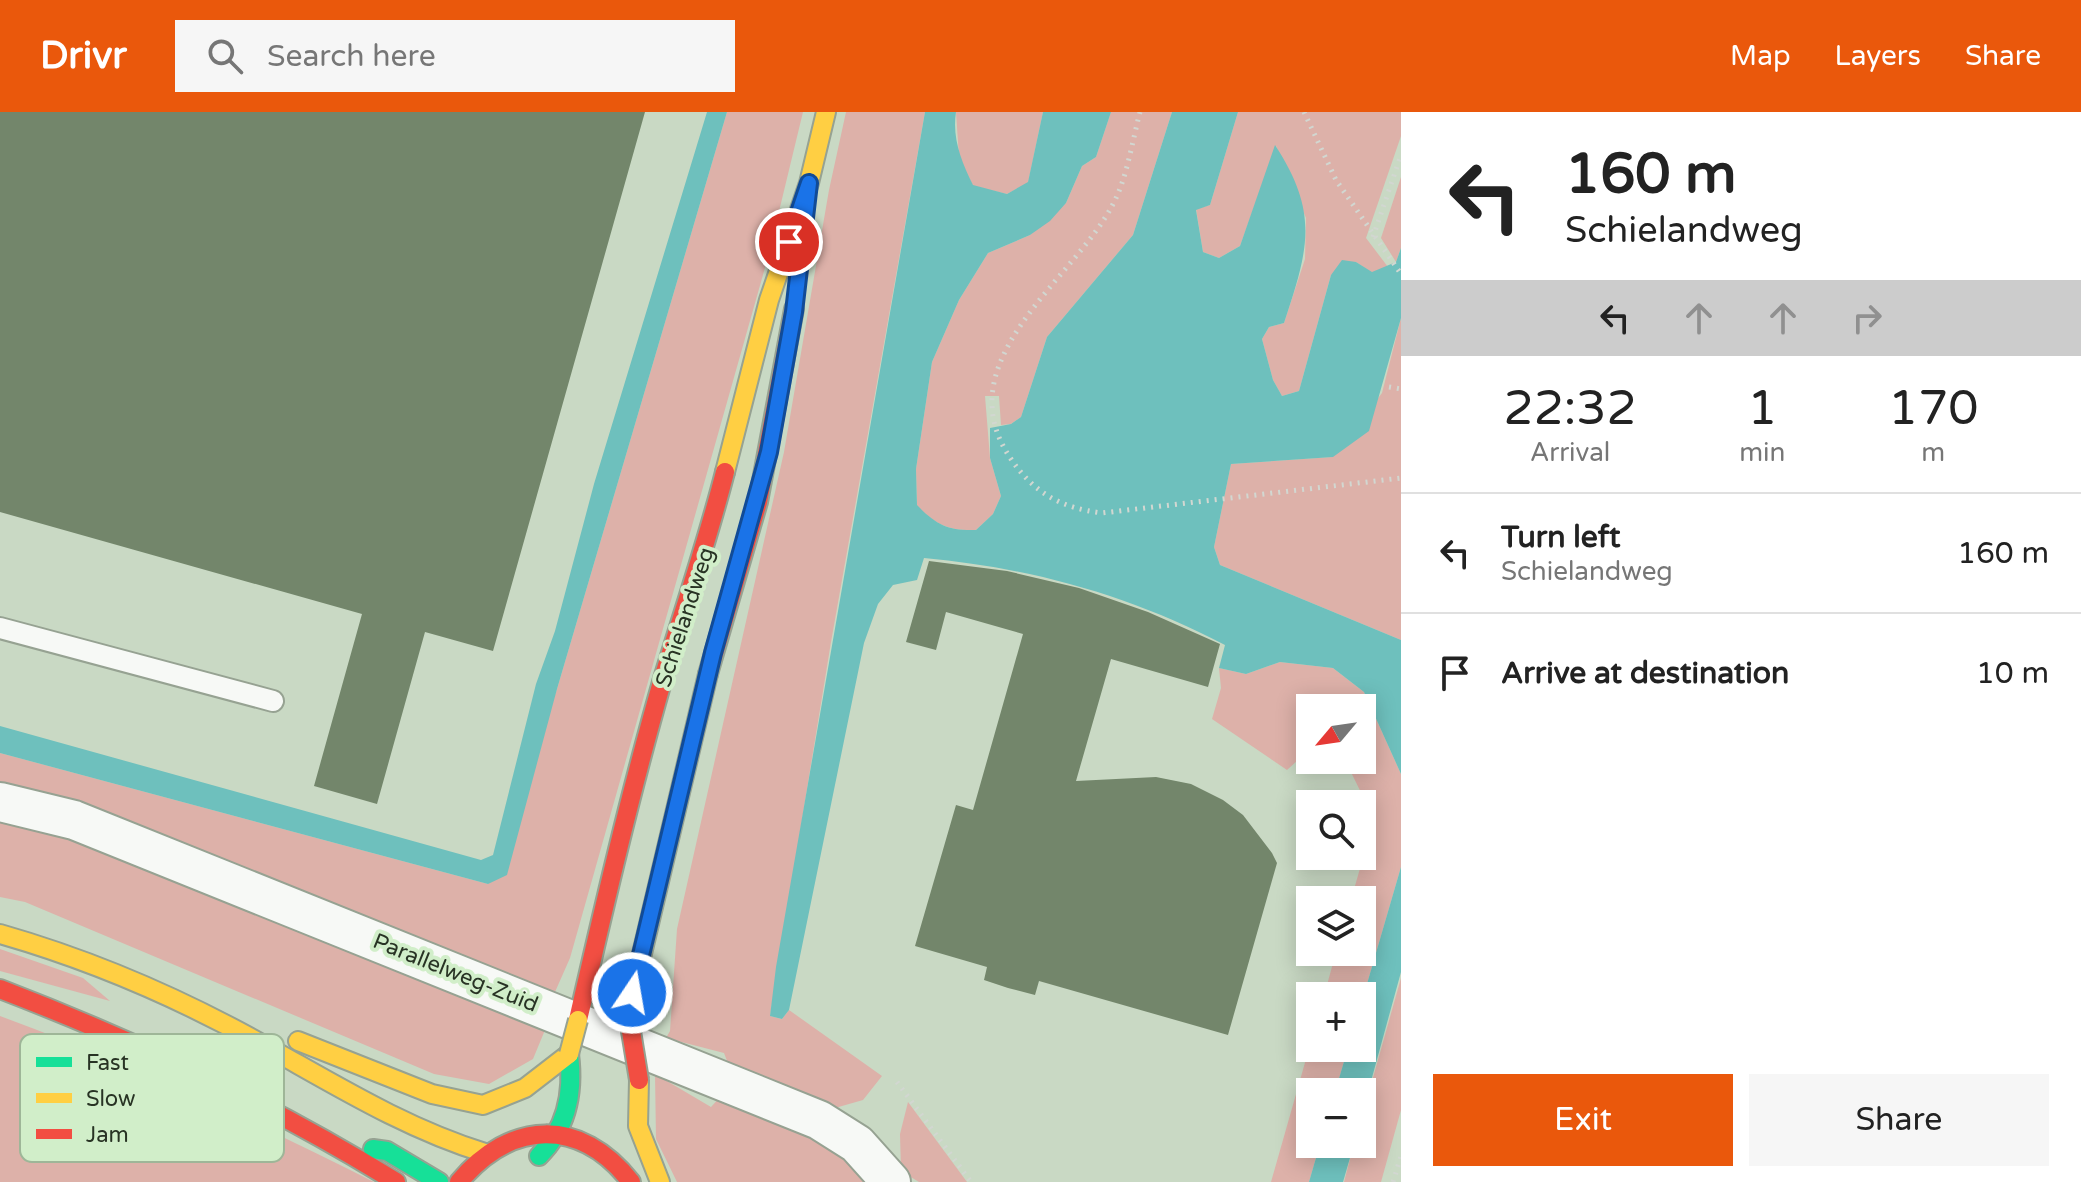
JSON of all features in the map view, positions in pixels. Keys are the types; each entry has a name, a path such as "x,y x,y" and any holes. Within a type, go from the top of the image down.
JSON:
{"main road":[{"name":"Schielandweg","path":"518,1166 539,1156 558,1134 573,1077 569,1054 631,795 663,680 701,566 769,300 809,183 826,112"},
{"name":"Schielandweg","path":"617,1072 628,1013 713,653 758,502 798,276 809,183"},
{"path":"0,934 102,968 169,997 272,1034"},
{"path":"0,989 111,1034"},
{"path":"169,997 239,1034"},
{"name":"Schielandweg","path":"628,1013 639,1080 638,1126 657,1175"},
{"path":"284,1038 463,1103 483,1105 506,1098 569,1054"},
{"name":"Schielandweg","path":"548,1092 555,1071 569,1054"},
{"path":"284,1058 424,1132 485,1153"},
{"path":"459,1182 485,1153 521,1135 539,1114"},
{"path":"284,1115 332,1141 396,1182"},
{"path":"521,1135 558,1134 580,1139 616,1161 631,1182"},
{"path":"332,1141 387,1151 439,1182"},
{"path":"614,1142 616,1161"}],"street":[{"name":"Parallelweg-Zuid","path":"0,802 74,820 819,1120 857,1144 891,1182"}],"lane":[{"path":"0,628 273,701"}],"path":[{"path":"1140,112 1114,203 1088,245 1025,315 999,366 992,396 995,427 1005,451 1037,490 1056,502 1078,510 1102,513 1401,478"},
{"path":"1304,112 1336,180 1391,264 1401,274"},
{"path":"1373,237 1401,155"},
{"path":"1389,387 1401,389"},
{"path":"897,1082 971,1182"},
{"path":"1393,1182 1401,1156"}],"shaded area":[{"path":"727,112 803,112 768,257 570,958 555,992 488,971 0,788 0,753 488,884 557,689"},
{"path":"846,112 925,112 831,642 770,1016 782,1019 789,1010 882,1076 863,1100 828,1110 731,1071 724,1053 666,1038 670,1031 677,929 784,452 829,190"},
{"path":"956,112 1043,112 1028,183 1007,194 973,186 959,157"},
{"path":"1111,112 1172,112 1133,235 1047,337 1021,417 1011,424 1001,425 999,396 985,396 990,458 1001,496 993,514 976,530 944,526 917,506 916,469 932,362 959,300 988,253 1030,235 1066,203 1082,166 1096,157"},
{"path":"1238,112 1401,112 1401,136 1366,238 1388,267 1372,273 1356,262 1331,275 1299,391 1282,396 1273,380 1262,339 1269,327 1284,323 1305,259 1306,218 1276,146 1240,246 1219,258 1203,252 1196,209 1210,205"},
{"path":"1401,177 1401,248 1396,262 1381,238"},
{"path":"1401,318 1401,640 1220,565 1214,547 1231,464 1332,457 1382,393"},
{"path":"1280,662 1333,668 1365,694 1296,694 1296,762 1287,770 1212,719 1221,688 1219,668 1246,674"},
{"path":"1376,719 1401,774 1401,867 1376,953 1376,886 1355,886 1360,870 1376,870 1376,790 1360,790 1352,774 1376,774"},
{"path":"0,815 83,837 545,1030 533,1059 489,1084 434,1074 25,902 0,897"},
{"path":"0,949 83,978 110,1001 0,971"},
{"path":"1332,966 1372,966 1368,982 1328,982"},
{"path":"1401,978 1401,1110 1381,1182 1344,1182 1350,1158 1376,1158 1376,1078 1373,1078"},
{"path":"0,1016 46,1034 20,1034 20,1162 284,1162 284,1138 374,1182 0,1182"},
{"path":"1305,1062 1344,1062 1339,1078 1301,1078"},
{"path":"655,1074 711,1107 722,1095 800,1130 836,1153 867,1182 677,1182 656,1139"},
{"path":"1296,1094 1296,1158 1316,1158 1309,1182 1271,1182"},
{"path":"908,1102 967,1182 919,1182 901,1171 900,1134"}],"water":[{"path":"707,112 727,112 557,689 507,875 488,884 0,753 0,726 481,860 493,855 536,684 555,631 594,484"},
{"path":"925,112 956,112 958,149 973,185 1007,194 1028,182 1043,112 1111,112 1096,157 1082,166 1066,203 1050,221 1030,235 988,253 959,300 932,362 916,469 917,505 937,522 950,528 976,530 993,514 1001,496 990,458 990,428 1011,424 1021,417 1047,337 1133,235 1172,112 1238,112 1210,205 1196,210 1203,252 1219,258 1240,246 1275,145 1299,192 1305,232 1304,253 1284,323 1269,327 1262,339 1273,380 1282,396 1299,391 1331,275 1342,260 1356,262 1372,272 1396,262 1401,248 1401,318 1369,431 1333,457 1231,464 1214,547 1220,565 1401,640 1401,774 1376,719 1376,694 1365,694 1333,668 1280,662 1246,674 1219,668 1225,645 1116,598 1079,586 1003,569 924,558 917,580 893,585 878,604 864,643 789,1010 782,1019 770,1016"},
{"path":"1401,867 1401,972 1372,1078 1339,1078 1344,1062 1376,1062 1376,982 1368,982 1372,966 1376,966 1376,953"},
{"path":"1316,1158 1350,1158 1343,1182 1309,1182"}],"building":[{"path":"0,112 645,112 493,651 425,632 377,804 314,786 362,614 0,512"},
{"path":"929,561 1007,571 1079,588 1148,612 1220,644 1208,687 1111,659 1076,781 1156,777 1191,784 1223,800 1243,815 1272,853 1277,863 1228,1035 1039,981 1035,995 1008,988 984,980 987,967 915,946 956,805 973,810 1023,634 946,612 936,650 906,642"}],"traffic: fast":[{"path":"539,1156 556,1134 566,1109 570,1082 569,1054"},
{"path":"373,1149 387,1151 439,1182"}],"traffic: slow":[{"path":"725,472 769,300 809,183 826,112"},
{"path":"628,1013 708,674"},
{"path":"0,934 100,968 165,995 243,1034"},
{"path":"569,1054 578,1020"},
{"path":"298,1041 432,1094 483,1105 525,1088 569,1054"},
{"path":"284,1057 398,1118 485,1153"},
{"path":"639,1080 638,1126 660,1182"}],"traffic: jam":[{"path":"708,674 758,502 794,309"},
{"path":"578,1020 650,724 725,472"},
{"path":"0,989 109,1034"},
{"path":"628,1013 639,1080"},
{"path":"284,1118 396,1182"},
{"path":"459,1182 479,1162 501,1147 545,1134 568,1137 590,1146 611,1161 631,1182"}],"route":[{"path":"632,993 713,653 758,502 769,452 794,312 809,183 789,242"}]}
